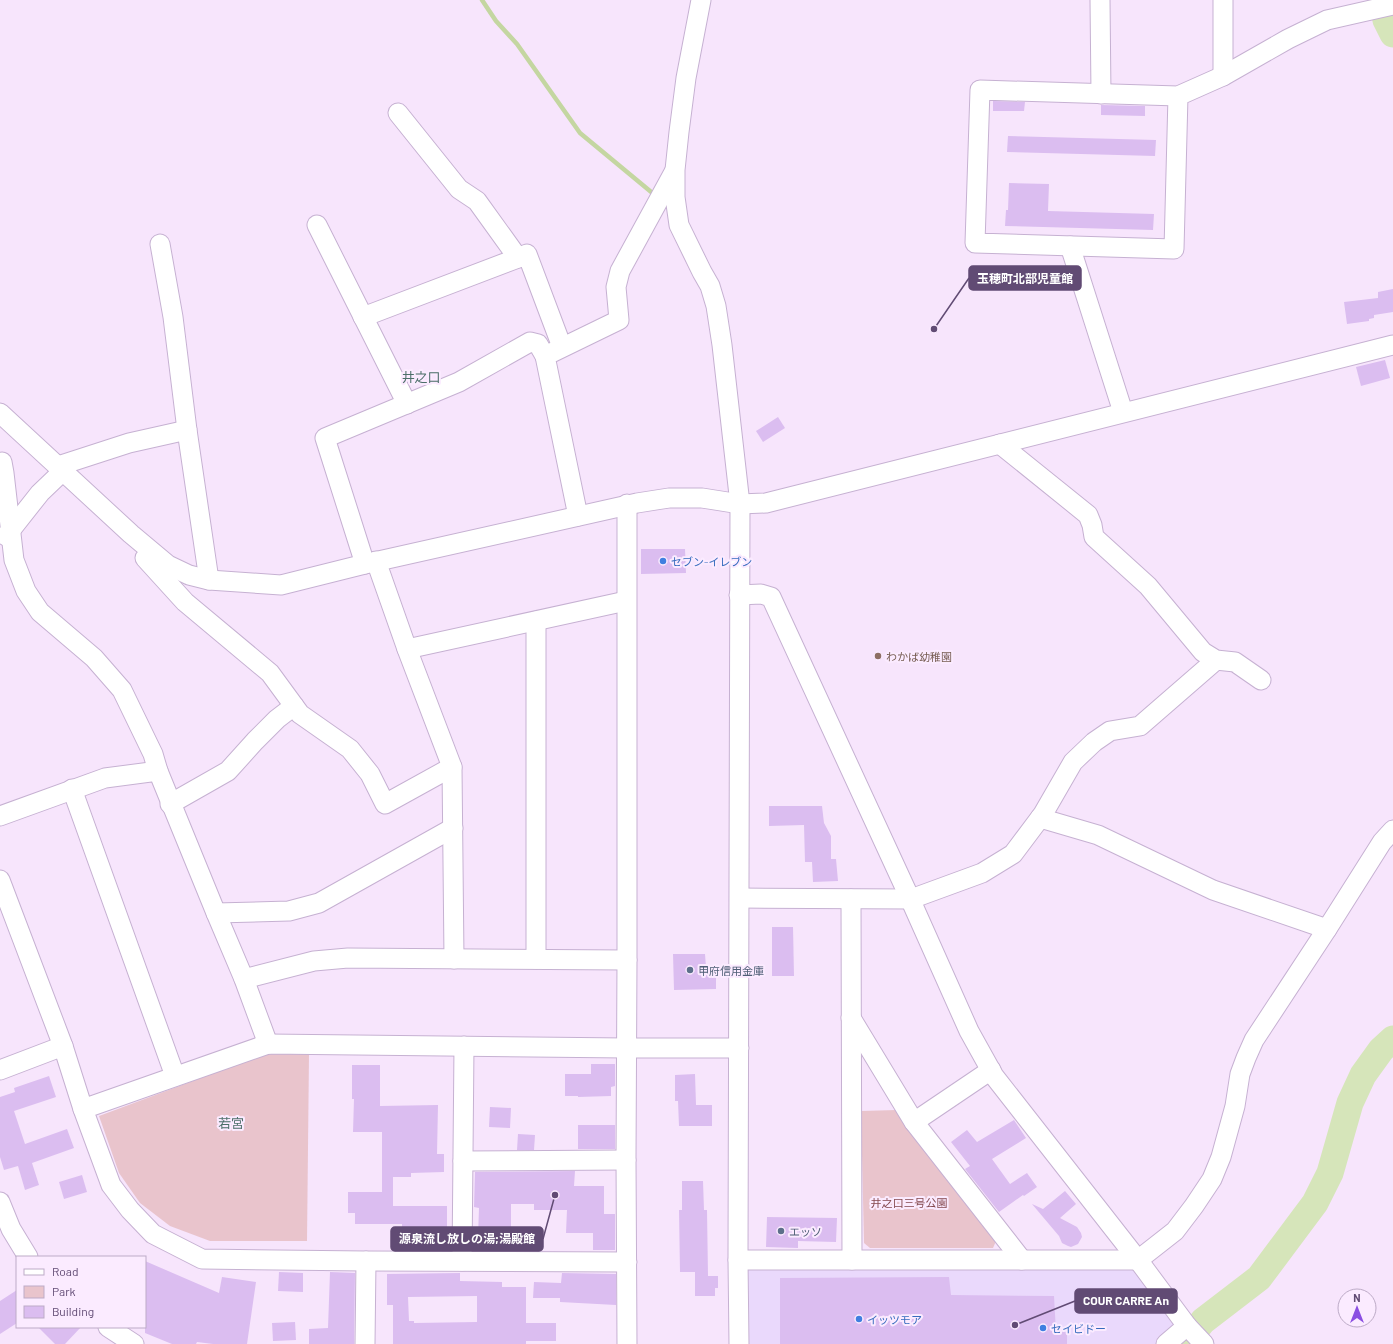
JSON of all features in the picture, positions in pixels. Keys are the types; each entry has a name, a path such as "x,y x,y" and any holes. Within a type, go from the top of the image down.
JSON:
{"street":[{"path":"701,0 686,78 675,170 675,198 679,225 710,286 716,306 722,345 740,504 739,1344"},
{"path":"1100,0 1101,94"},
{"path":"1223,0 1223,76"},
{"path":"1178,96 1174,249 975,243 980,90 1178,96 1223,76 1288,39 1327,20 1386,7"},
{"path":"398,113 460,189 477,201 518,258"},
{"path":"545,356 619,320 616,287 620,271 675,170"},
{"path":"317,225 407,404"},
{"path":"160,244 173,317 187,430 209,580"},
{"path":"1070,246 1123,412"},
{"path":"363,317 527,254 562,347"},
{"path":"454,959 452,767 407,649 371,562 325,438 459,382 530,342 538,344 545,356 578,516"},
{"path":"0,413 131,534 168,565 189,575 209,580 281,585 371,562 627,504 670,498 702,498 740,504 766,502 1393,345"},
{"path":"5,538 61,469 129,443 187,430"},
{"path":"1000,444 1088,515 1092,525 1094,537 1148,586 1203,652 1216,660 1235,662 1261,680"},
{"path":"2,462 4,473 5,538 26,591 40,612 94,658 122,690 153,754 170,804 244,979 268,1044"},
{"path":"627,504 627,1344"},
{"path":"131,534 134,544 146,560 185,602 270,673 300,714 350,749 370,774 385,804 452,767"},
{"path":"740,595 760,594 771,597 911,899 969,1031 991,1070 1188,1326 1204,1344"},
{"path":"407,649 626,601"},
{"path":"536,621 536,959"},
{"path":"740,898 911,899 982,873 1013,854 1040,818 1073,762 1094,742 1110,731 1140,726 1216,660"},
{"path":"170,804 228,772 266,730 294,706"},
{"path":"0,816 105,778 158,771"},
{"path":"72,789 175,1076"},
{"path":"1040,818 1098,835 1213,890 1327,929"},
{"path":"216,914 289,912 319,903 453,828"},
{"path":"738,1260 1138,1260 1175,1231 1212,1180 1222,1157 1235,1106 1240,1074 1254,1040 1382,842 1393,830"},
{"path":"0,880 63,1046 83,1109 112,1185 130,1210 153,1234 202,1259 627,1262"},
{"path":"851,899 852,1260"},
{"path":"244,979 314,961 348,958 627,960"},
{"path":"851,1018 914,1122 1022,1260"},
{"path":"83,1109 268,1044 739,1048"},
{"path":"0,1070 63,1046"},
{"path":"462,1261 464,1046"},
{"path":"914,1122 991,1070"},
{"path":"463,1161 626,1160"},
{"path":"0,1202 11,1229 27,1256"},
{"path":"366,1261 366,1344"},
{"path":"1166,1344 1188,1326"},
{"path":"110,1328 134,1344"}],"shaded area":[{"path":"738,1260 1138,1260 1187,1326 1166,1344 739,1344"}],"green space":[{"path":"268,1053 309,1054 307,1241 210,1241 170,1226 140,1203 119,1173 99,1116"},
{"name":"井之口三号公園","path":"897,1110 997,1239 993,1248 870,1248 864,1243 861,1111"}],"building":[{"path":"993,101 1025,102 1024,111 993,111"},
{"path":"1101,105 1145,106 1145,116 1101,115"},
{"path":"1008,136 1156,140 1155,156 1007,152"},
{"path":"1009,183 1049,184 1048,211 1154,214 1153,230 1005,226 1006,210 1008,210"},
{"path":"1393,289 1393,312 1374,315 1374,318 1369,319 1369,321 1347,324 1344,302 1378,298 1378,292"},
{"path":"1385,360 1390,378 1361,386 1356,367"},
{"path":"778,417 785,428 763,442 756,431"},
{"name":"セブン-イレブン","path":"641,549 685,549 686,573 641,574"},
{"path":"769,806 822,806 824,823 831,836 831,859 836,859 838,881 813,882 812,862 805,862 804,825 769,826"},
{"path":"772,927 793,927 794,976 772,976"},
{"path":"673,954 705,954 706,967 716,967 716,989 674,990"},
{"path":"591,1064 615,1064 615,1086 611,1087 611,1096 565,1096 565,1074 591,1074"},
{"path":"352,1065 380,1065 380,1106 438,1105 437,1154 444,1154 444,1172 411,1173 411,1177 393,1177 393,1206 447,1206 447,1236 402,1236 402,1224 355,1224 355,1213 348,1213 348,1192 382,1192 382,1132 353,1132 354,1099 352,1099"},
{"path":"695,1074 696,1105 712,1105 712,1126 679,1126 678,1101 675,1101 675,1075"},
{"path":"49,1076 56,1097 14,1111 25,1144 67,1129 74,1148 32,1163 39,1185 25,1190 18,1166 4,1170 0,1157 0,1097 15,1092 14,1088"},
{"path":"490,1107 511,1108 510,1128 489,1127"},
{"path":"1014,1120 1026,1138 992,1159 1010,1184 1027,1173 1037,1187 999,1212 965,1169 970,1166 951,1142 967,1130 977,1142"},
{"path":"578,1125 615,1125 615,1149 578,1149"},
{"path":"518,1134 535,1135 534,1150 517,1150"},
{"path":"575,1171 574,1186 604,1186 604,1214 615,1214 615,1250 593,1250 593,1233 566,1233 567,1210 534,1210 534,1204 511,1204 511,1237 478,1237 479,1208 474,1207 475,1172"},
{"path":"82,1175 87,1192 64,1199 59,1182"},
{"path":"682,1181 703,1181 704,1210 707,1210 708,1276 718,1276 718,1288 715,1288 715,1296 695,1296 695,1272 680,1272 679,1210 682,1210"},
{"path":"1065,1191 1076,1204 1060,1218 1077,1227 1082,1237 1078,1244 1071,1247 1062,1243 1059,1236 1032,1204 1043,1209"},
{"path":"767,1217 837,1218 836,1242 798,1241 798,1248 766,1247"},
{"path":"146,1261 219,1293 222,1277 256,1282 247,1344 213,1344 197,1342 196,1344 172,1344 145,1333"},
{"path":"279,1272 303,1273 303,1292 278,1291"},
{"path":"330,1272 355,1273 354,1344 309,1344 309,1329 328,1328"},
{"path":"460,1273 460,1281 502,1282 502,1287 526,1287 526,1323 556,1323 556,1341 526,1341 526,1344 393,1344 393,1305 387,1305 387,1274","holes":["477,1296 477,1322 414,1323 414,1321 409,1321 408,1297"]},
{"path":"562,1273 616,1274 616,1305 560,1302 560,1298 533,1298 534,1282 561,1283"},
{"path":"949,1277 951,1295 1054,1296 1056,1332 1067,1332 1067,1344 780,1344 780,1278"},
{"path":"16,1291 16,1324 0,1334 0,1301"},
{"path":"295,1322 296,1340 273,1341 272,1323"},
{"path":"39,1328 80,1328 65,1344 55,1344"}],"waterway":[{"path":"482,0 496,21 517,44 580,133 656,196"},
{"path":"1382,0 1386,20 1393,34"},
{"path":"1184,1344 1203,1321 1259,1278 1315,1203 1330,1173 1350,1103 1363,1075 1381,1050 1393,1039"}],"place":[{"name":"玉穂町北部児童館","path":"934,329"},
{"name":"セブン-イレブン","path":"663,561"},
{"name":"わかば幼稚園","path":"878,656"},
{"name":"甲府信用金庫","path":"690,970"},
{"name":"源泉流し放しの湯;湯殿館","path":"555,1195"},
{"name":"エッソ","path":"781,1231"},
{"name":"イッツモア","path":"859,1319"},
{"name":"COUR CARRE An","path":"1015,1325"},
{"name":"セイビドー","path":"1043,1328"}],"district":[{"name":"井之口","path":"421,377"},
{"name":"若宮","path":"231,1123"}]}
